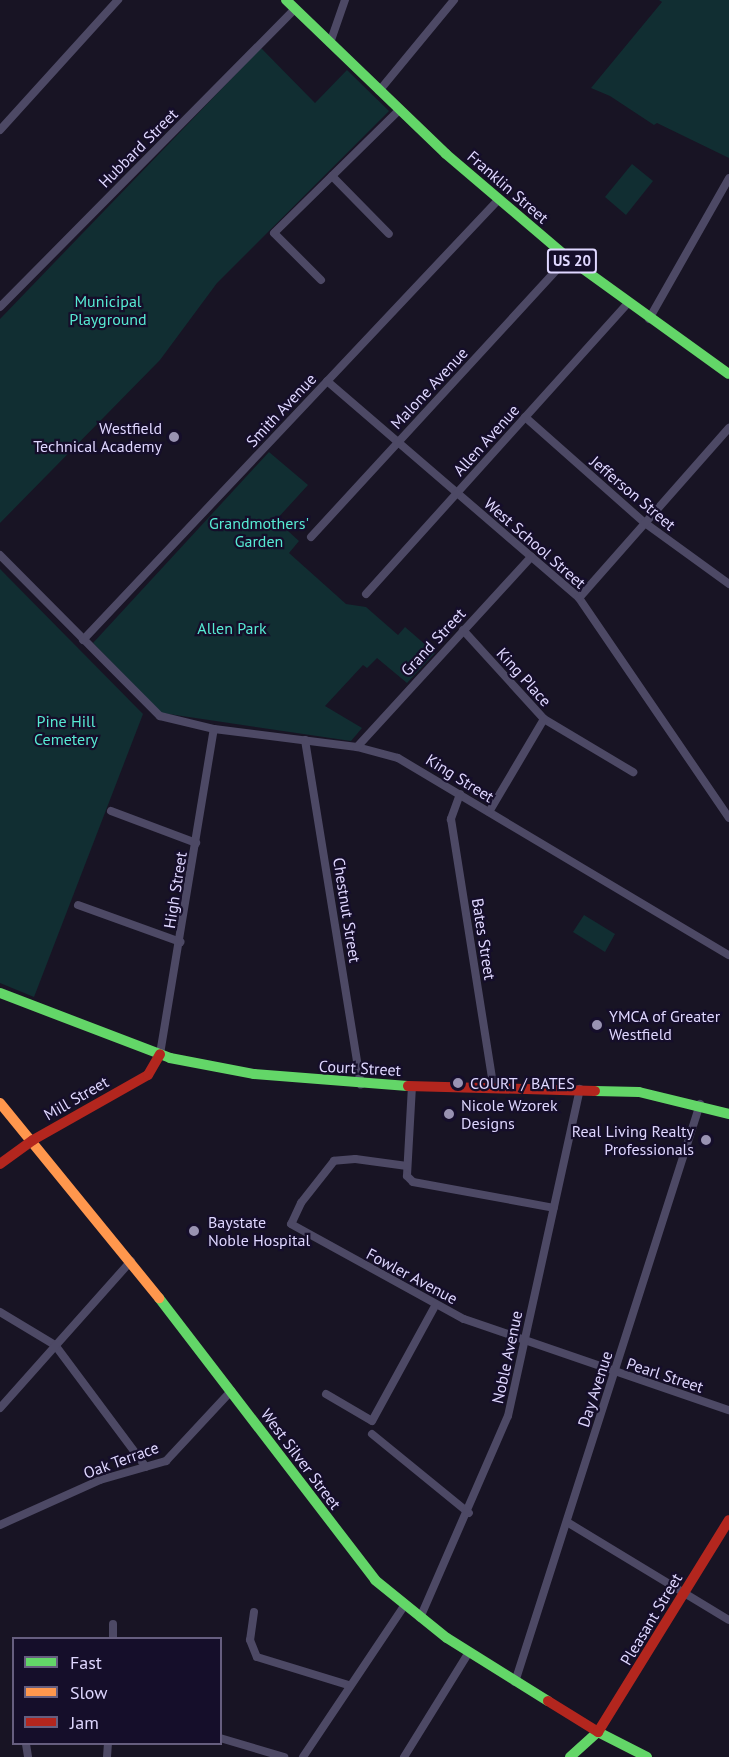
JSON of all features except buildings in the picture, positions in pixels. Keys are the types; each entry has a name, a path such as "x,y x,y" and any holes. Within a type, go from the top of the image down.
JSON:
{"main road":[{"name":"Franklin Street","path":"286,0 399,110 568,258 649,320 729,374"},
{"name":"Court Street","path":"0,993 160,1054 254,1074 362,1084 639,1092 700,1104 729,1114"},
{"name":"Mill Street","path":"0,1164 33,1140 148,1075 160,1054"},
{"name":"West Silver Street","path":"0,1103 131,1261 375,1580 404,1606 469,1652 515,1682 641,1756"},
{"name":"Pleasant Street","path":"570,1757 598,1732 729,1520"}],"street":[{"path":"0,130 118,0"},
{"path":"330,43 345,0"},
{"path":"379,91 454,0"},
{"name":"Hubbard Street","path":"0,306 295,9"},
{"path":"321,280 274,233 399,110"},
{"path":"332,176 389,234"},
{"path":"649,320 729,178"},
{"name":"Smith Avenue","path":"83,640 499,199"},
{"name":"Malone Avenue","path":"311,537 568,258"},
{"name":"Allen Avenue","path":"366,594 627,304"},
{"name":"West School Street","path":"327,381 579,598 729,818"},
{"name":"Jefferson Street","path":"525,417 645,523 729,584"},
{"path":"579,598 729,428"},
{"name":"King Street","path":"0,555 148,707 167,719 214,729 357,747 416,766 489,813 729,955"},
{"name":"Grand Street","path":"357,747 531,557"},
{"name":"King Place","path":"463,630 544,718 633,772"},
{"path":"489,813 544,718"},
{"name":"High Street","path":"160,1054 214,729"},
{"name":"Chestnut Street","path":"305,740 362,1084"},
{"name":"Bates Street","path":"460,794 451,819 494,1089"},
{"path":"111,811 196,843"},
{"path":"78,905 180,942"},
{"path":"412,1086 407,1166 408,1176 413,1182 554,1208"},
{"name":"Noble Avenue","path":"420,1618 469,1513 508,1416 580,1089"},
{"name":"Day Avenue","path":"515,1682 700,1104"},
{"name":"Fowler Avenue","path":"407,1166 340,1159 315,1184 291,1224 464,1319 525,1341"},
{"path":"0,1408 131,1261"},
{"path":"326,1394 372,1421 436,1304"},
{"path":"0,1312 55,1345 146,1467"},
{"name":"Pearl Street","path":"525,1341 729,1410"},
{"name":"Oak Terrace","path":"0,1525 100,1480 166,1461 231,1392"},
{"path":"372,1434 469,1513"},
{"path":"567,1522 729,1620"},
{"path":"303,1757 348,1685 404,1606"},
{"path":"255,1612 250,1640 257,1657 348,1685"},
{"path":"113,1624 113,1637"},
{"path":"404,1757 469,1652"},
{"path":"222,1739 284,1757"}],"green space":[{"path":"659,0 729,0 729,158 657,123 654,125 610,96 591,88 662,2"},
{"name":"Municipal Playground","path":"261,48 315,103 347,70 389,111 217,283 160,360 0,523 0,319"},
{"path":"632,164 653,181 626,215 605,197"},
{"name":"Allen Park","path":"269,452 308,485 276,520 299,541 289,553 346,604 366,607 398,635 405,627 435,653 407,683 377,658 367,668 363,665 325,706 362,728 351,741 162,713 93,643"},
{"name":"Pine Hill Cemetery","path":"0,569 143,714 34,997 0,983"},
{"path":"584,915 615,934 605,952 573,932"}],"traffic: fast":[{"path":"286,0 446,154 568,258 729,374"},
{"path":"0,993 170,1058 254,1074 408,1086"},
{"path":"595,1091 639,1092 729,1114"},
{"path":"159,1298 375,1580 447,1638 548,1701"},
{"path":"570,1757 598,1732 647,1757"}],"traffic: slow":[{"path":"0,1103 159,1298"}],"traffic: jam":[{"path":"0,1164 33,1140 148,1075 160,1054"},
{"path":"408,1086 595,1091"},
{"path":"548,1701 598,1732 729,1520"}],"place":[{"name":"Westfield Technical Academy","path":"174,437"},
{"name":"YMCA of Greater Westfield","path":"597,1025"},
{"name":"COURT / BATES","path":"458,1083"},
{"name":"Nicole Wzorek Designs","path":"449,1114"},
{"name":"Real Living Realty Professionals","path":"706,1140"},
{"name":"Baystate Noble Hospital","path":"194,1231"}],"park label":[{"name":"Grandmothers' Garden","path":"259,532"}]}
